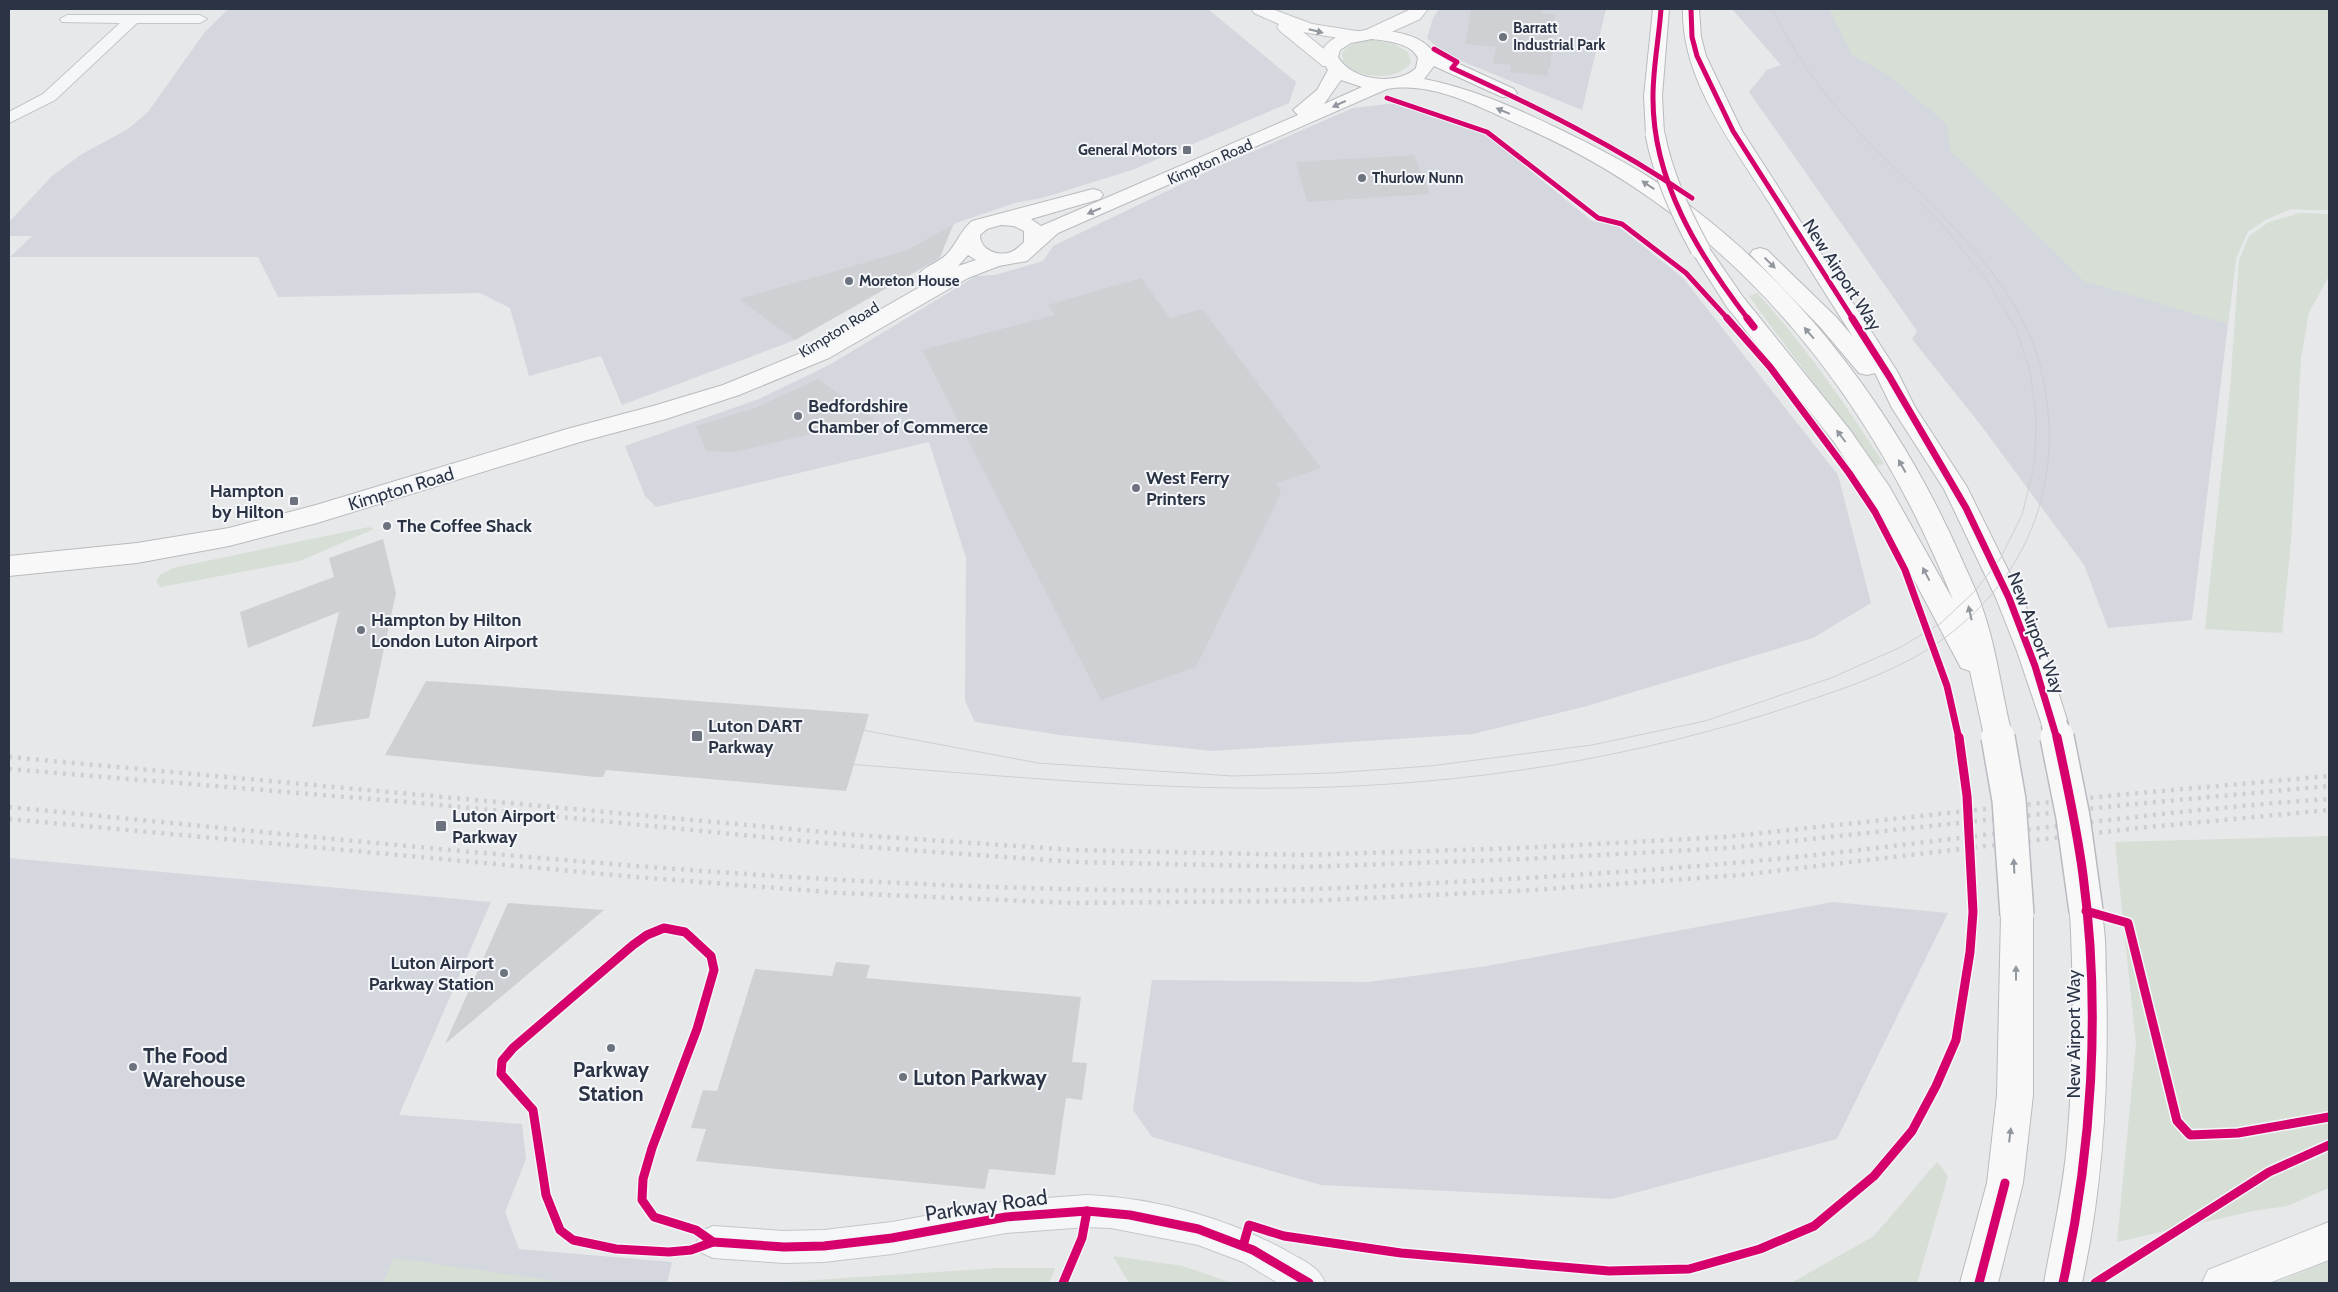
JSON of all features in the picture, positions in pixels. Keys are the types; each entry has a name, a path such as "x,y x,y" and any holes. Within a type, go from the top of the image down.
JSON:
{"main road":[{"path":"1260,9 1277,18 1332,67 1356,81 1427,84 1456,92 1563,136 1669,199 1714,236 1756,275 1835,363 1896,454 1932,519 1969,606 1997,730 2009,800 2017,915 2015,1095 2005,1184 1979,1283"},
{"path":"1661,9 1653,96 1655,134 1659,158 1669,191 1700,249 1735,302 1842,436 1880,492 1935,591 1988,695"},
{"name":"New Airport Way","path":"1691,9 1692,37 1706,80 1733,131 1889,376 1904,408 1955,487 2009,598 2031,651 2054,723 2068,780 2079,840 2091,996 2089,1105 2072,1244 2063,1283"},
{"path":"1364,35 1417,12"},
{"path":"1417,12 1411,29 1413,39 1422,51"},
{"name":"New Airport Way","path":"1277,18 1319,32 1398,38 1600,138 1650,168 1729,225 1829,323 1875,378 1904,408"},
{"name":"Kimpton Road","path":"1008,219 1130,184 1292,115 1313,103 1328,90 1332,67 1328,56 1330,49 1336,43 1364,35"},
{"name":"Kimpton Road","path":"1036,240 1051,229 1393,83 1414,78 1423,71 1427,64 1422,51"},
{"path":"1008,219 1026,223 1032,228 1036,240 1034,244 1025,253 1010,258 997,259 977,254 968,242 970,233 978,226 991,220 1008,219"},
{"name":"Kimpton Road","path":"784,367 810,344 952,261 968,242"},
{"name":"Kimpton Road","path":"9,566 137,553 229,537 291,521 574,435 658,413 731,390 821,353 960,273 997,259"},
{"path":"2221,1283 2329,1241"}],"street":[{"path":"67,19 200,19"},
{"path":"9,118 62,86 133,19"},
{"name":"Parkway Road","path":"714,1242 784,1247 824,1246 892,1238 1006,1217 1087,1211 1111,1212 1198,1229 1253,1250 1309,1283"}],"shaded area":[{"path":"228,9 1208,9 1296,82 1289,103 1132,170 1042,198 1015,203 956,223 953,225 939,259 795,340 622,405 601,356 529,376 510,308 480,293 278,297 258,257 10,257 32,236 9,236 9,222 52,176 82,154 128,129 148,112 204,33"},
{"name":"Barratt Industrial Park","path":"1439,9 1606,9 1582,110 1444,54 1427,38 1433,18"},
{"path":"1732,9 2329,9 2329,210 2291,209 2267,219 2248,231 2236,258 2192,620 2108,628 2084,565 1980,424 1912,339 1917,331 1749,92 1767,70 1781,65"},
{"path":"1829,9 2329,9 2329,210 2291,209 2267,219 2248,231 2236,258 2228,324 2084,281 1950,150 1947,124 1887,74 1852,55"},
{"path":"1373,40 1394,44 1408,52 1411,63 1396,73 1387,76 1377,76 1358,72 1343,62 1342,53 1348,47 1360,42"},
{"path":"1396,103 1485,134 1592,221 1619,227 1683,278 1838,475 1871,603 1813,638 1587,706 1473,734 1212,751 1060,735 975,722 965,701 966,558 929,442 656,507 645,496 625,446 759,399 831,364 976,276 995,275 1043,261 1053,246 1217,167 1353,108"},
{"path":"2300,213 2329,214 2329,276 2309,312 2301,358 2291,541 2282,633 2205,629 2230,390 2239,260 2249,236 2269,222"},
{"path":"1757,293 1792,334 1840,398 1884,464 1876,466 1749,296"},
{"path":"369,527 374,529 300,561 161,587 156,582 160,575 173,568"},
{"path":"2329,836 2329,1188 2287,1206 2253,1211 2117,1242 2136,1044 2115,842"},
{"path":"9,858 491,902 399,1115 522,1124 526,1159 505,1212 519,1249 672,1262 667,1283 9,1283"},
{"path":"1833,902 1948,913 1837,1139 1612,1199 1321,1185 1152,1137 1133,1110 1152,980 1368,982 1487,966"},
{"path":"1937,1162 1948,1176 1917,1283 1791,1283 1874,1236"},
{"path":"1113,1256 1183,1266 1232,1283 1129,1283"},
{"path":"394,1258 571,1283 383,1283"},
{"path":"2329,1261 2329,1283 2275,1283"},
{"path":"998,1268 1055,1268 1049,1283 770,1283"}],"building":[{"name":"Barratt Industrial Park","path":"1471,9 1542,9 1541,13 1555,15 1548,76 1510,72 1511,65 1493,63 1496,47 1465,44"},
{"name":"Thurlow Nunn","path":"1414,155 1430,194 1307,202 1296,162"},
{"name":"Moreton House","path":"953,225 940,257 795,340 739,299 905,251"},
{"name":"West Ferry Printers","path":"1141,278 1170,318 1202,309 1321,468 1277,483 1281,493 1196,667 1101,700 922,350 1055,315 1048,305"},
{"name":"Bedfordshire Chamber of Commerce","path":"818,379 874,419 735,452 706,451 696,426 755,408"},
{"name":"Hampton by Hilton London Luton Airport","path":"383,539 396,593 369,718 312,727 339,612 248,648 240,612 334,577 329,558"},
{"name":"Luton DART Parkway","path":"426,681 869,714 846,791 606,770 603,777 596,777 385,755"},
{"name":"Luton Airport Parkway Station","path":"508,903 604,910 445,1044"},
{"name":"Luton Parkway","path":"836,962 870,965 866,978 1081,997 1072,1062 1087,1063 1082,1100 1066,1098 1055,1175 989,1169 985,1189 696,1161 706,1129 691,1128 703,1090 717,1091 755,969 832,976"}],"tram line":[{"path":"847,764 1068,781 1235,788 1355,786 1485,775 1613,754 1739,723 1820,697 1876,676 1912,658 1946,637 1975,612 2000,584 2020,554 2034,522 2044,488 2049,452 2048,416 2043,378 2032,340 2014,305 1992,272 1937,210 1879,153 1828,98 1789,41 1772,9"},
{"path":"857,729 1038,763 1232,776 1332,773 1430,766 1592,745 1705,721 1831,678 1901,647 1941,623 1975,591 2000,559 2022,515 2035,462 2036,415 2030,372 2016,329 1986,279 1940,222 1919,201"}],"railway":[{"path":"9,757 856,835 1075,850 1303,855 1521,848 1724,837 2117,795 2329,776"},
{"path":"9,769 420,803 853,846 1074,862 1304,867 1526,859 1728,848 2124,805 2329,786"},
{"path":"9,807 661,868 988,887 1152,890 1316,889 1530,878 1688,867 1806,856 2198,810 2329,799"},
{"path":"9,819 636,877 841,893 1071,903 1308,901 1533,890 1741,875 2138,828 2329,810"}],"cycle path":[{"path":"1661,9 1653,97 1655,129 1661,160 1683,220 1698,248 1734,302 1754,327"},
{"path":"1691,9 1692,37 1697,56 1733,131 1889,376 1920,432 1955,487 2009,598 2035,666 2056,735 2072,805 2083,877 2089,949 2091,1021 2089,1093 2082,1165 2072,1239 2063,1283"},
{"path":"1434,49 1457,62 1452,68 1546,112 1605,143 1692,198"},
{"path":"1243,1246 1249,1225 1284,1236 1401,1253 1609,1271 1689,1269 1760,1249 1814,1226 1874,1176 1912,1131 1936,1086 1956,1040 1970,952 1973,912 1967,796 1959,736 1947,686 1905,570 1875,512 1849,473 1770,367 1686,273 1622,224 1598,218 1487,132 1387,98"},
{"path":"2086,911 2128,923 2177,1121 2186,1133 2190,1135 2238,1133 2329,1117"},
{"path":"713,1242 696,1230 654,1217 642,1200 643,1179 652,1148 697,1029 714,970 711,956 685,932 664,928 647,935 633,945 513,1048 502,1061 501,1074 533,1110 546,1195 560,1230 573,1240 616,1249 669,1252 691,1250 713,1242 784,1247 824,1246 892,1238 1006,1217 1087,1211 1130,1215 1198,1229 1253,1250 1309,1283"},
{"path":"2095,1283 2269,1172 2329,1145"},
{"path":"1979,1283 2005,1183"},
{"path":"1063,1283 1082,1238 1087,1211"}],"place":[{"name":"Barratt Industrial Park","path":"1503,37"},
{"name":"General Motors","path":"1187,150"},
{"name":"Thurlow Nunn","path":"1362,178"},
{"name":"Moreton House","path":"849,281"},
{"name":"Bedfordshire Chamber of Commerce","path":"798,416"},
{"name":"West Ferry Printers","path":"1136,488"},
{"name":"Hampton by Hilton","path":"294,501"},
{"name":"The Coffee Shack","path":"387,526"},
{"name":"Hampton by Hilton London Luton Airport","path":"361,630"},
{"name":"Luton DART Parkway","path":"697,736"},
{"name":"Luton Airport Parkway","path":"441,826"},
{"name":"Luton Airport Parkway Station","path":"504,973"},
{"name":"Parkway Station","path":"611,1048"},
{"name":"The Food Warehouse","path":"133,1067"},
{"name":"Luton Parkway","path":"903,1077"}]}
